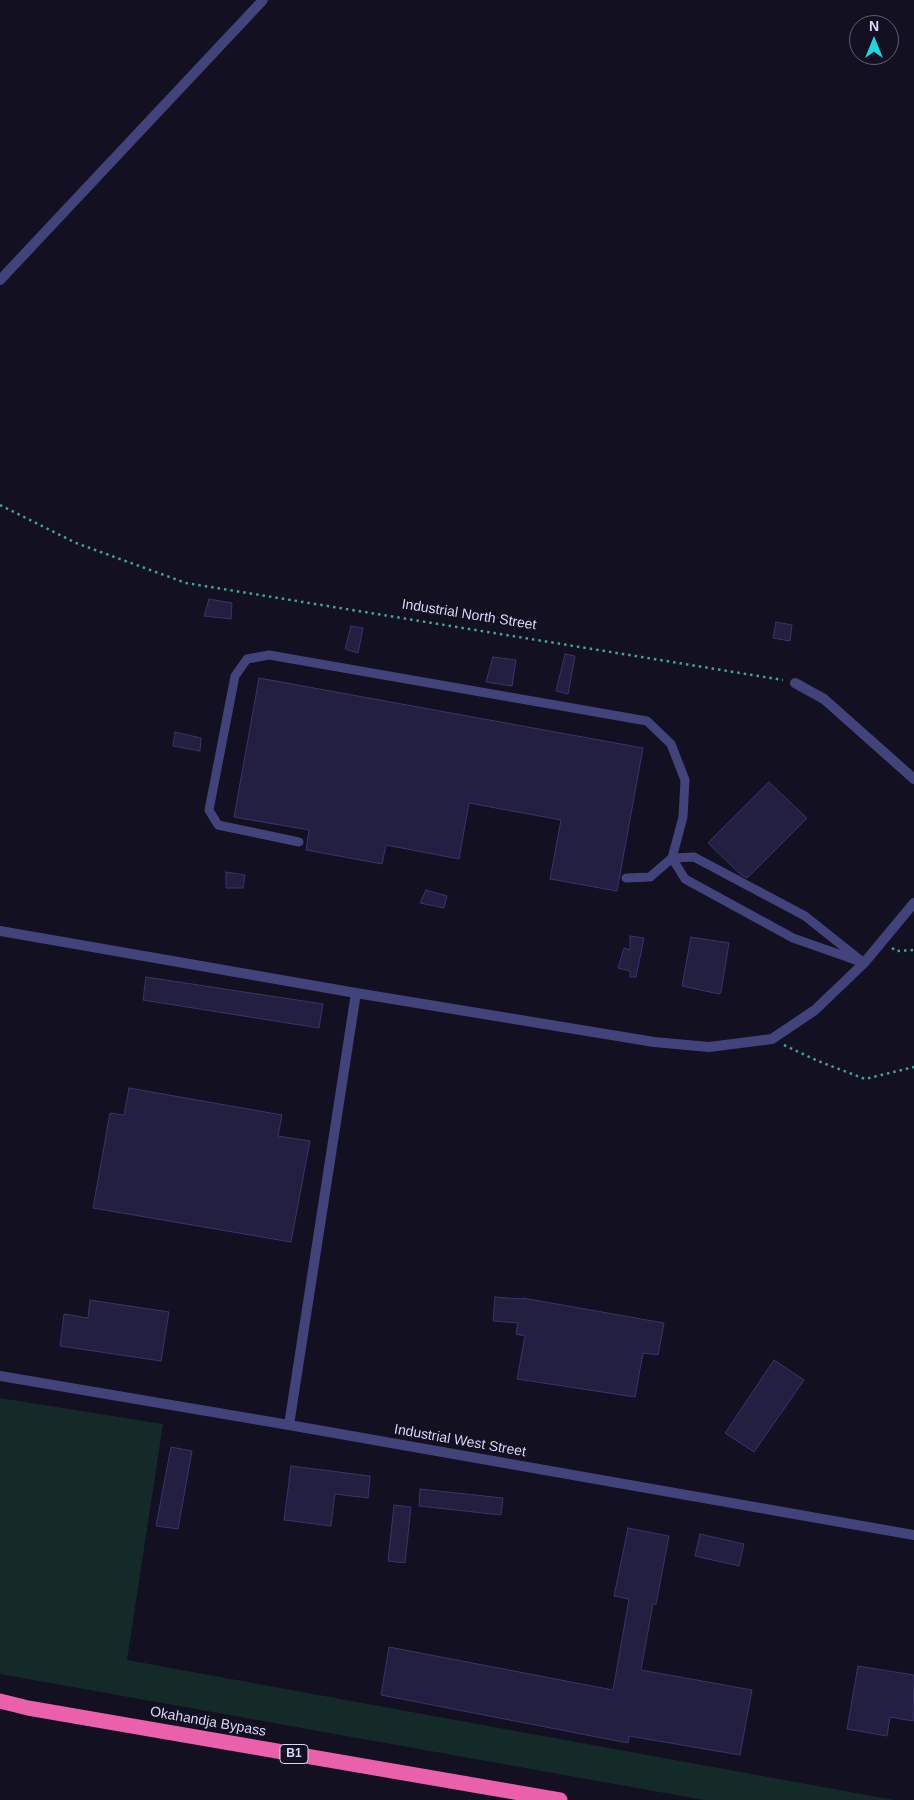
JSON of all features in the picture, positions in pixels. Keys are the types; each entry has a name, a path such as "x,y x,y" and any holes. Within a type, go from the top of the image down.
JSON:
{"highway":[{"name":"Okahandja Bypass","path":"0,1701 28,1708"},
{"name":"Okahandja Bypass","path":"0,1705 28,1708 560,1800"}],"street":[{"path":"0,280 263,0"},
{"path":"795,682 824,698 914,778"},
{"path":"0,931 356,993 654,1042 709,1047 772,1039 814,1010 864,963 914,903"},
{"path":"289,1425 356,993"},
{"name":"Industrial West Street","path":"0,1376 914,1535"}],"lane":[{"path":"299,842 218,825 209,810 235,676 247,659 269,655 647,721 671,744 684,780 683,817 672,858 650,877 626,878"},
{"path":"672,858 694,857 805,916 864,963"},
{"path":"672,858 685,879 793,938 864,963"}],"path":[{"name":"Industrial North Street","path":"0,505 76,543 186,583 795,682"},
{"path":"883,940 896,951 914,950"},
{"path":"772,1039 818,1061 865,1079 914,1067"}],"green space":[{"path":"0,1398 163,1424 127,1660 894,1800 704,1800 0,1674"}],"building":[{"path":"209,599 232,603 231,619 204,616"},
{"path":"776,622 792,625 790,641 773,638"},
{"path":"351,626 363,628 358,653 345,649"},
{"path":"565,654 575,656 568,694 556,691"},
{"path":"493,657 516,660 512,686 486,682"},
{"path":"259,678 643,748 617,891 550,879 561,820 469,803 459,859 386,845 382,864 306,850 309,830 234,817"},
{"path":"175,732 201,738 200,751 173,746"},
{"path":"769,782 807,818 747,878 741,875 708,843"},
{"path":"226,872 245,875 243,888 226,888"},
{"path":"426,890 447,896 444,908 420,903"},
{"path":"630,936 644,938 636,977 630,977 630,971 618,968 624,948 630,950"},
{"path":"691,937 729,943 721,992 719,994 682,986"},
{"path":"146,977 323,1004 319,1028 143,1000"},
{"path":"129,1088 282,1115 278,1136 310,1141 291,1242 93,1208 110,1113 124,1115"},
{"path":"495,1297 523,1298 664,1323 658,1355 643,1353 635,1397 517,1379 525,1336 516,1334 518,1323 493,1321"},
{"path":"90,1300 169,1312 161,1361 60,1346 64,1314 88,1318"},
{"path":"774,1360 804,1380 754,1452 725,1433"},
{"path":"171,1447 192,1451 178,1529 156,1526"},
{"path":"291,1466 370,1476 368,1498 335,1494 331,1526 284,1520"},
{"path":"420,1489 503,1498 501,1515 419,1506"},
{"path":"394,1505 411,1507 405,1563 388,1561"},
{"path":"628,1528 669,1536 656,1604 653,1604 641,1670 752,1690 740,1755 629,1736 628,1743 381,1695 389,1647 613,1690 629,1599 614,1596"},
{"path":"700,1534 744,1544 739,1566 695,1556"},
{"path":"858,1666 914,1675 913,1721 890,1717 887,1736 847,1729"}]}
